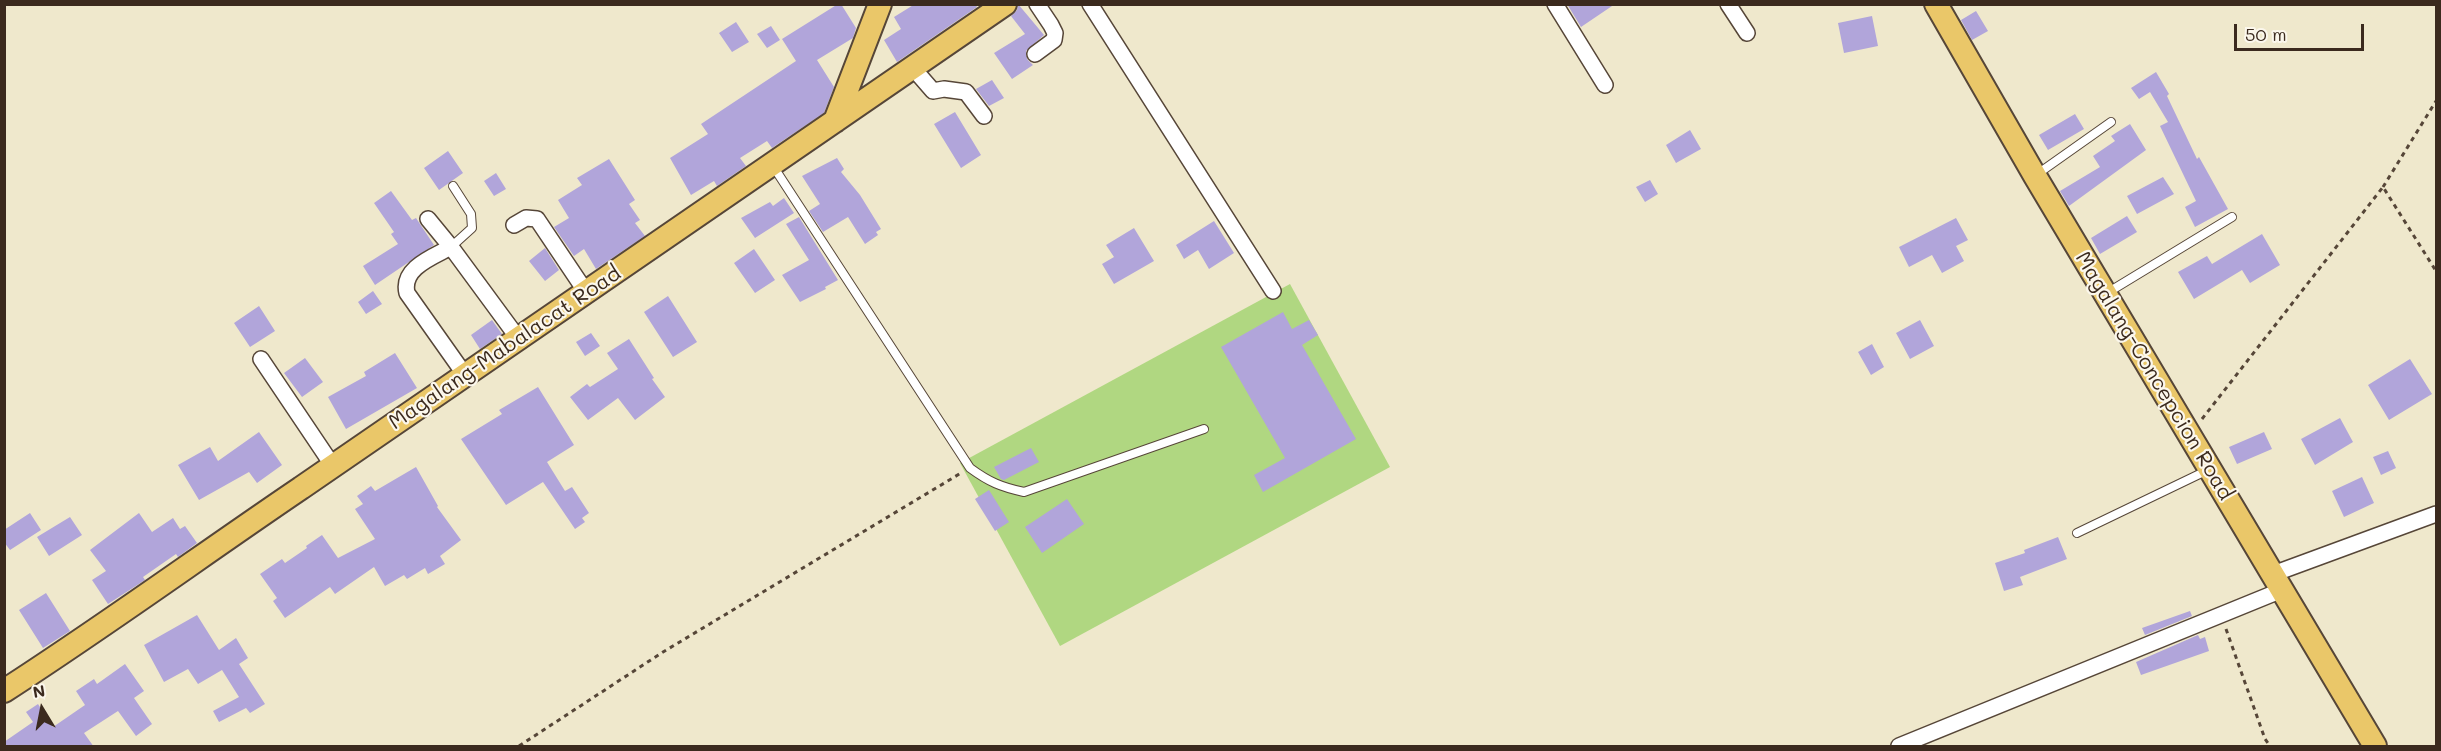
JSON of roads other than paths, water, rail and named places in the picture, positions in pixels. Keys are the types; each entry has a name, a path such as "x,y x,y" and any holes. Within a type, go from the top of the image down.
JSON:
{"main road":[{"path":"835,121 880,4"},
{"name":"Magalang-Mabalacat Road","path":"4,691 90,636 518,338 1005,4"},
{"name":"Magalang-Concepcion Road","path":"1936,4 2035,176 2375,747"}],"street":[{"path":"1035,54 1054,40 1055,33 1036,4"},
{"path":"1090,4 1273,291"},
{"path":"1555,4 1605,85"},
{"path":"1728,4 1747,33"},
{"path":"913,68 933,91 944,89 966,92 984,116"},
{"path":"514,225 526,218 537,219 586,292"},
{"path":"428,219 518,338"},
{"path":"451,247 409,274 406,288 410,299 465,375"},
{"path":"261,359 333,466"},
{"path":"1899,747 2221,616 2277,582 2436,514"}],"lane":[{"path":"2035,176 2111,122"},
{"path":"773,165 970,468 1000,486 1023,492 1204,429"},
{"path":"451,247 472,228 471,214 453,186"},
{"path":"2105,294 2232,218"},
{"path":"2077,533 2210,470"}]}
